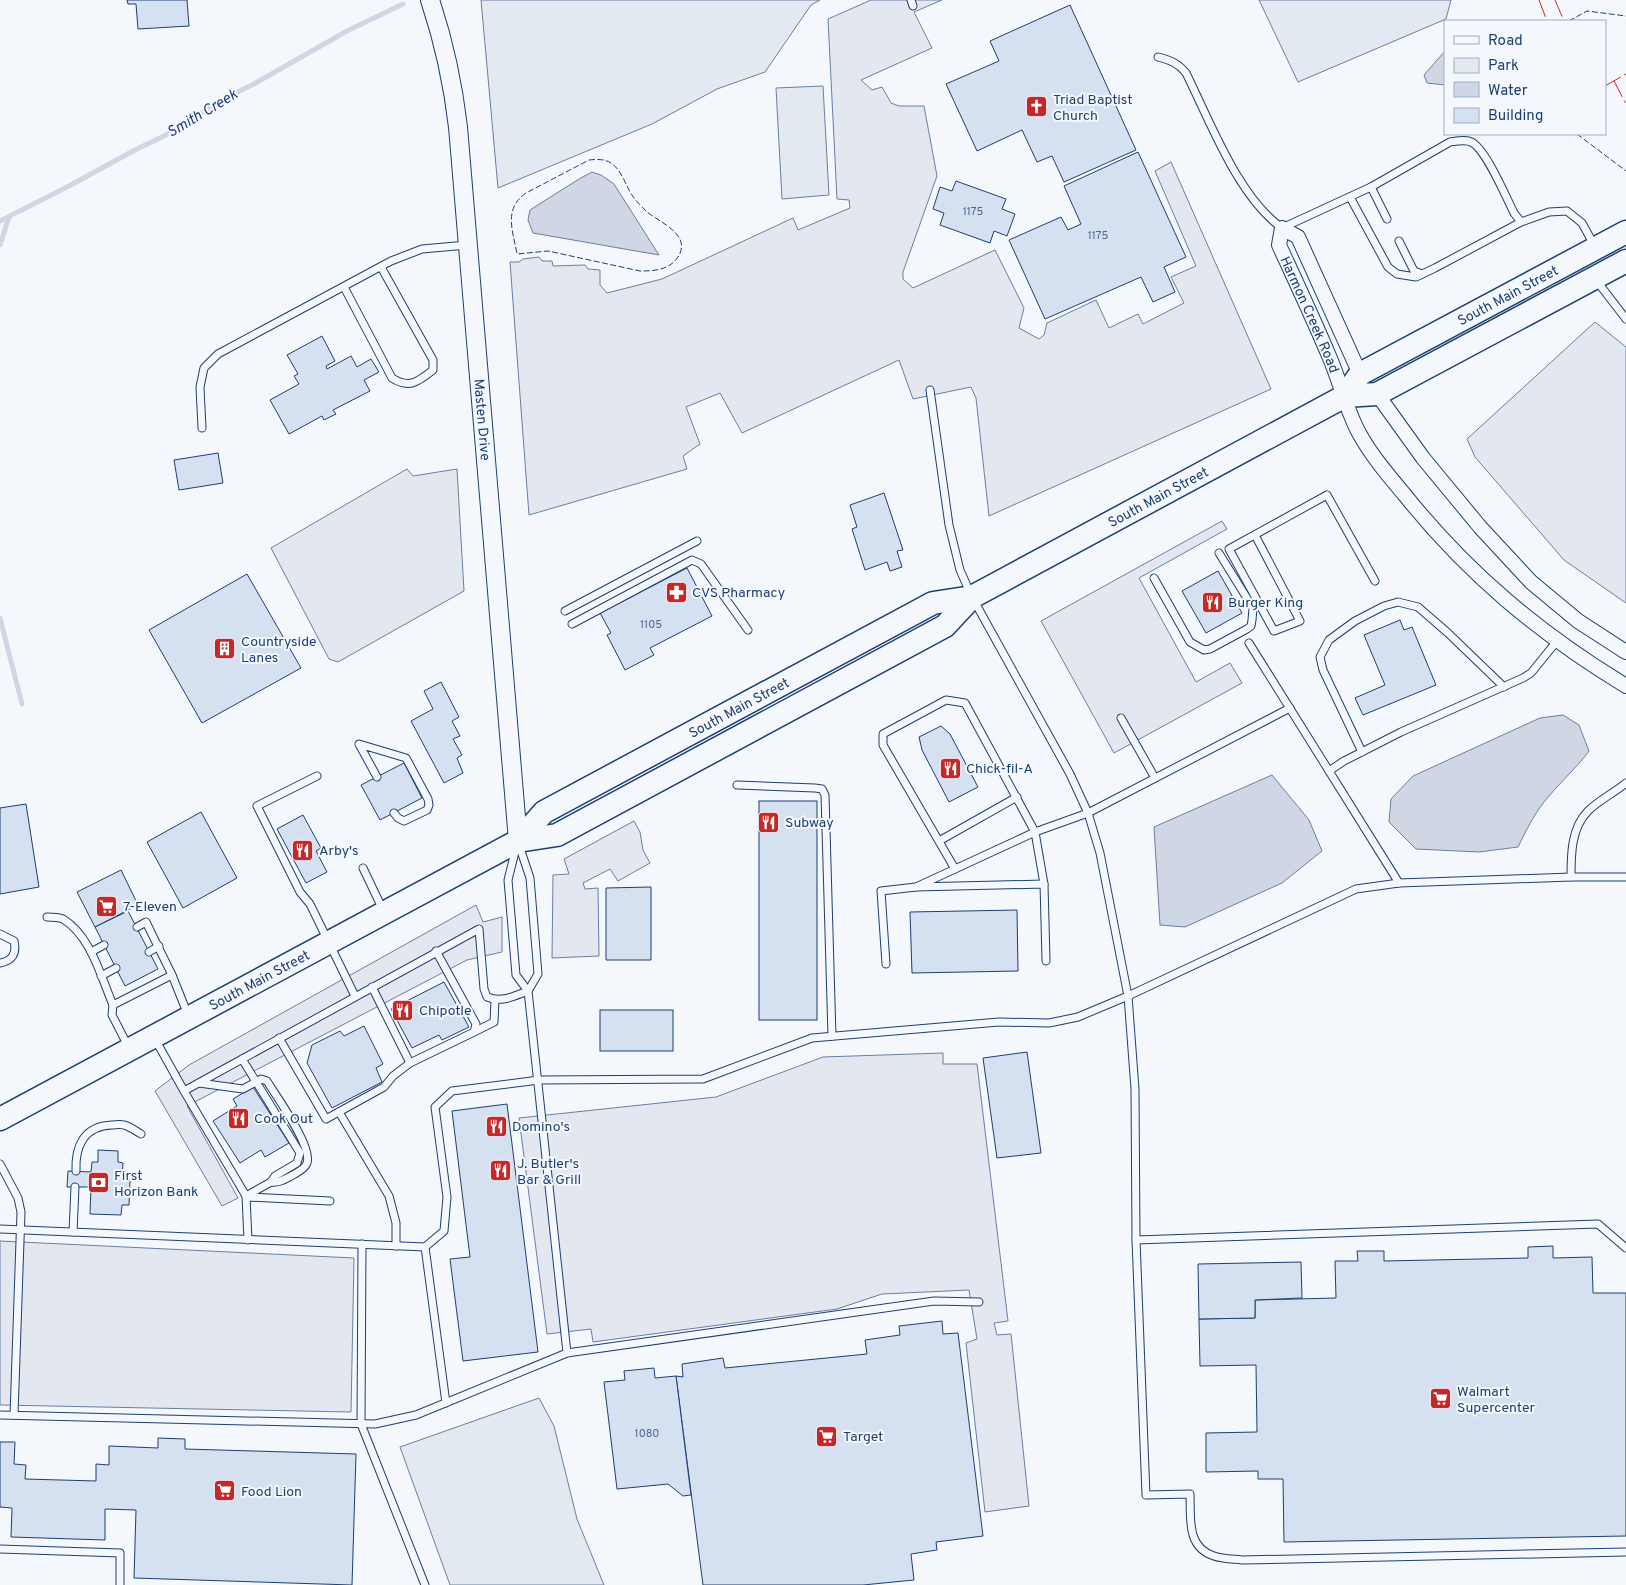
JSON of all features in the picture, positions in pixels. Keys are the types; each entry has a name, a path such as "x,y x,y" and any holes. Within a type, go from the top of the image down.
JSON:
{"main road":[{"name":"South Main Street","path":"1345,396 1360,374 1626,232"},
{"name":"South Main Street","path":"0,1119 518,841 557,835 945,626 972,597 1345,396 1378,394 1626,261"}],"street":[{"name":"Masten Drive","path":"430,0 443,43 454,93 518,841"},
{"name":"Harmon Creek Road","path":"1626,652 1578,620 1531,582 1480,527 1422,458 1378,394 1360,374 1298,237 1282,228 1279,245 1330,356 1360,434 1393,481 1421,516 1464,562 1499,595 1557,641 1626,686"}],"lane":[{"path":"1158,57 1180,65 1186,73 1230,164 1269,219 1282,228 1371,187 1450,142 1464,141 1472,142 1482,151 1514,213 1521,222"},
{"path":"1371,187 1387,219"},
{"path":"1350,197 1384,261 1392,272 1410,277 1435,268 1521,222 1549,212 1568,211 1582,223 1595,247"},
{"path":"1398,241 1414,271 1422,274"},
{"path":"202,428 200,387 204,368 218,354 344,286 422,249 468,245"},
{"path":"344,286 392,378 401,384 412,384 432,370 433,360 382,267"},
{"path":"1594,278 1626,319"},
{"path":"930,390 949,525 960,570 972,597 1070,774 1088,813 1100,853 1128,996 1135,1089 1136,1240 1146,1495 1190,1494 1192,1537 1200,1549 1214,1556 1242,1560 1626,1552"},
{"path":"1255,534 1300,621 1274,631 1229,549 1255,534 1327,495 1375,581"},
{"path":"565,612 697,541"},
{"path":"1154,578 1190,642 1204,650 1210,649 1251,626 1253,614 1253,608 1219,553"},
{"path":"572,624 692,560 701,564 748,630"},
{"path":"1362,752 1323,670 1320,657 1329,640 1355,621 1384,606 1398,602 1418,607 1504,687"},
{"path":"1329,771 1344,761 1401,732 1523,678 1531,673 1557,641"},
{"path":"1249,643 1399,883"},
{"path":"955,869 883,745 884,734 946,700 965,703 1035,832 1044,884 1046,961"},
{"path":"916,888 1035,832 1088,813 1290,708"},
{"path":"1121,718 1155,778"},
{"path":"377,777 359,744 406,758 428,799 429,805 427,810 404,820 398,818 394,813"},
{"path":"317,776 257,806 300,892 310,904 355,996"},
{"path":"1571,877 1572,847 1579,823 1596,804 1626,783"},
{"path":"737,785 815,788 822,790 825,795 832,1036"},
{"path":"939,841 1017,797"},
{"path":"184,1091 478,929 484,989 487,997 495,1000 506,999 528,991 538,974 530,878 518,841"},
{"path":"518,841 508,880 516,975 528,991 567,1353"},
{"path":"364,868 385,912"},
{"path":"0,1229 425,1247 444,1231 447,1197 435,1107 452,1091 539,1080 703,1079 812,1038 999,1022 1049,1023 1078,1017 1128,996 1356,889 1399,883 1626,877"},
{"path":"886,964 882,891 916,888 1044,884"},
{"path":"48,917 61,918 77,932 91,952 113,1005 112,1015 130,1050"},
{"path":"137,927 146,922 190,1017"},
{"path":"0,934 14,941 15,946 14,956 10,961 0,963"},
{"path":"91,952 104,945"},
{"path":"149,952 158,946"},
{"path":"436,951 476,1024 474,1032"},
{"path":"101,976 116,968"},
{"path":"113,1005 172,975"},
{"path":"372,987 410,1063"},
{"path":"280,1038 326,1119 384,1087 393,1076 410,1063 494,1022 495,1000"},
{"path":"154,1036 246,1196 248,1240"},
{"path":"242,1059 300,1153 297,1163 275,1176 271,1182 246,1196"},
{"path":"199,1083 243,1089 256,1081"},
{"path":"339,1112 389,1196 396,1223 396,1246"},
{"path":"76,1171 78,1149 87,1133 103,1125 124,1124 141,1134"},
{"path":"0,1164 20,1205 14,1415"},
{"path":"73,1232 75,1187"},
{"path":"246,1196 330,1201"},
{"path":"1136,1240 1598,1224 1626,1248"},
{"path":"362,1244 362,1424 425,1585"},
{"path":"425,1247 446,1403"},
{"path":"0,1415 375,1424 416,1415 567,1353 934,1301 979,1302"},
{"path":"0,1549 120,1553 120,1585"}],"green space":[{"path":"481,0 820,0 811,5 765,72 717,89 652,124 498,188"},
{"path":"1259,0 1451,0 1446,19 1298,82"},
{"path":"823,86 829,195 782,199 776,88"},
{"path":"539,1398 554,1426 577,1519 604,1585 450,1585 400,1447"}],"shaded area":[{"path":"871,0 942,0 914,12 932,48 861,80 872,90 882,87 891,103 899,106 924,106 937,176 903,272 903,279 913,288 995,250 1024,308 1019,328 1039,339 1044,335 1047,323 1096,300 1109,328 1138,314 1143,324 1184,303 1171,277 1196,266 1155,171 1171,162 1271,389 989,516 976,398 971,387 913,399 899,360 742,433 720,393 686,407 700,444 683,456 687,469 529,515 510,262 519,262 523,259 539,257 542,261 552,261 553,266 585,265 588,269 600,270 600,285 607,293 662,279 793,218 798,230 850,208 849,200 837,199 828,19"},
{"path":"1595,322 1626,347 1626,603 1564,560 1475,457 1467,439"},
{"path":"407,469 413,476 457,469 464,591 338,662 329,659 271,548"},
{"path":"1222,521 1227,529 1139,578 1196,682 1230,663 1242,683 1114,753 1041,621"},
{"path":"634,821 640,832 643,850 650,863 618,881 610,869 583,883 585,889 598,888 599,956 552,958 553,875 569,874 564,859"},
{"path":"476,905 483,922 502,917 502,952 467,960 187,1106 238,1198 222,1206 155,1091 189,1065"},
{"path":"943,1053 943,1064 977,1064 1008,1321 994,1323 997,1335 1011,1334 1029,1506 985,1512 966,1343 977,1339 969,1290 882,1294 837,1309 593,1342 591,1329 547,1334 519,1118 716,1097 823,1057"},
{"path":"0,1241 354,1258 351,1412 0,1405"}],"water":[{"path":"1444,52 1444,85 1427,83 1424,75"},
{"path":"592,172 601,175 614,184 659,255 533,233 528,220 530,210"},
{"path":"1563,715 1579,725 1589,751 1540,807 1518,847 1479,852 1416,849 1389,822 1391,799 1413,776 1540,718"},
{"path":"1272,775 1309,820 1322,851 1282,883 1185,927 1160,925 1154,827"}],"building":[{"path":"127,0 187,0 189,26 138,29 136,4 128,4"},
{"name":"Triad Baptist Church","path":"1070,5 1136,150 1064,182 1052,156 1037,162 1022,130 977,151 946,84 999,61 990,41"},
{"name":"Triad Baptist Church","path":"1138,152 1186,257 1164,267 1175,292 1153,302 1141,277 1045,319 1009,240 1061,217 1068,230 1081,224 1064,186"},
{"path":"956,181 1006,199 1002,209 1015,214 1007,236 994,231 990,243 940,225 944,213 933,209 940,187 952,191"},
{"path":"322,336 335,361 326,366 327,369 351,356 357,367 371,359 379,372 364,380 370,391 333,410 336,414 324,420 322,416 289,434 270,400 299,384 294,376 298,374 287,355"},
{"path":"218,453 223,483 179,490 174,460"},
{"path":"884,493 903,550 897,551 902,567 890,571 887,562 865,570 852,529 857,527 850,505"},
{"name":"CVS Pharmacy","path":"687,568 712,616 650,648 654,655 625,670 607,635 611,633 600,613"},
{"name":"Burger King","path":"1218,571 1242,613 1206,633 1182,591"},
{"name":"Countryside Lanes","path":"247,574 301,668 202,723 149,630"},
{"path":"1400,620 1404,630 1412,627 1436,685 1363,715 1355,698 1385,685 1364,635"},
{"path":"441,682 459,717 452,721 460,736 453,739 462,755 457,758 463,773 444,783 411,721 433,709 424,691"},
{"name":"Chick-fil-A","path":"941,726 950,734 978,787 949,802 922,750 919,737"},
{"path":"404,763 422,798 380,820 361,785"},
{"path":"759,801 817,801 817,1020 759,1020"},
{"path":"26,804 39,887 0,894 0,808"},
{"path":"201,812 237,878 183,908 147,842"},
{"name":"Arby's","path":"303,815 321,848 316,851 327,872 306,883 277,829"},
{"path":"121,870 138,905 95,927 77,892"},
{"path":"651,887 651,960 606,960 606,888"},
{"path":"1017,910 1018,971 912,973 910,912"},
{"path":"128,911 158,969 125,986 95,927"},
{"path":"444,982 469,1027 442,1040 439,1035 412,1048 391,1009"},
{"path":"600,1010 673,1010 673,1051 600,1051"},
{"path":"364,1026 383,1064 376,1068 382,1082 332,1108 307,1063 312,1045 340,1031 344,1036"},
{"path":"1027,1052 1041,1153 997,1158 983,1058"},
{"path":"253,1087 289,1143 265,1157 261,1150 240,1163 213,1121 237,1106 233,1099"},
{"path":"507,1104 538,1352 463,1361 450,1259 470,1257 452,1111"},
{"name":"First Horizon Bank","path":"98,1150 118,1151 118,1162 123,1163 122,1179 130,1180 129,1205 122,1205 121,1215 90,1214 91,1187 67,1187 68,1171 91,1172 92,1162 98,1162"},
{"name":"Walmart Supercenter","path":"1553,1246 1553,1258 1592,1257 1593,1293 1626,1293 1626,1536 1284,1542 1283,1479 1258,1479 1258,1471 1206,1472 1206,1433 1257,1432 1256,1365 1200,1366 1199,1319 1255,1318 1255,1300 1336,1298 1335,1261 1358,1261 1357,1251 1384,1251 1384,1261 1528,1258 1528,1247"},
{"path":"1301,1262 1302,1298 1255,1300 1255,1318 1199,1319 1198,1264"},
{"name":"Target","path":"942,1321 943,1334 958,1333 983,1536 936,1542 937,1550 911,1554 914,1580 863,1585 703,1585 676,1376 683,1377 682,1364 723,1358 725,1368 867,1354 865,1340 900,1335 899,1326"},
{"path":"654,1368 655,1378 676,1376 691,1495 683,1496 668,1484 617,1489 604,1382 625,1380 624,1371"},
{"path":"158,1438 185,1439 185,1449 356,1454 352,1585 134,1578 136,1510 105,1509 105,1540 11,1537 12,1508 0,1507 0,1442 15,1442 14,1464 26,1465 25,1479 96,1481 96,1464 109,1465 109,1446 158,1448"}],"waterway":[{"name":"Smith Creek","path":"0,221 166,135 227,97 252,85 347,31 403,4"},
{"path":"0,245 9,217"},
{"path":"0,618 22,704"}],"fence":[{"path":"1571,20 1587,11 1626,16"},
{"path":"1578,135 1626,171"},
{"path":"589,160 606,161 615,166 639,204 647,212 667,225 678,236 681,242 681,249 678,257 670,265 656,270 640,271 548,251 517,254 511,221 514,206 519,199 526,193 589,160"}],"power":[{"path":"1539,0 1547,20"},
{"path":"1555,0 1564,20"},
{"path":"1606,85 1626,74"},
{"path":"1614,81 1626,104"}],"place":[{"name":"Triad Baptist Church","path":"1037,107"},
{"name":"CVS Pharmacy","path":"676,592"},
{"name":"Burger King","path":"1212,602"},
{"name":"Countryside Lanes","path":"225,649"},
{"name":"Chick-fil-A","path":"950,768"},
{"name":"Subway","path":"769,822"},
{"name":"Arby's","path":"303,850"},
{"name":"7-Eleven","path":"107,906"},
{"name":"Chipotle","path":"403,1010"},
{"name":"Cook Out","path":"238,1118"},
{"name":"Domino's","path":"496,1126"},
{"name":"J. Butler's Bar & Grill","path":"501,1171"},
{"name":"First Horizon Bank","path":"98,1183"},
{"name":"Walmart Supercenter","path":"1441,1399"},
{"name":"Target","path":"827,1436"},
{"name":"Food Lion","path":"225,1491"}]}
